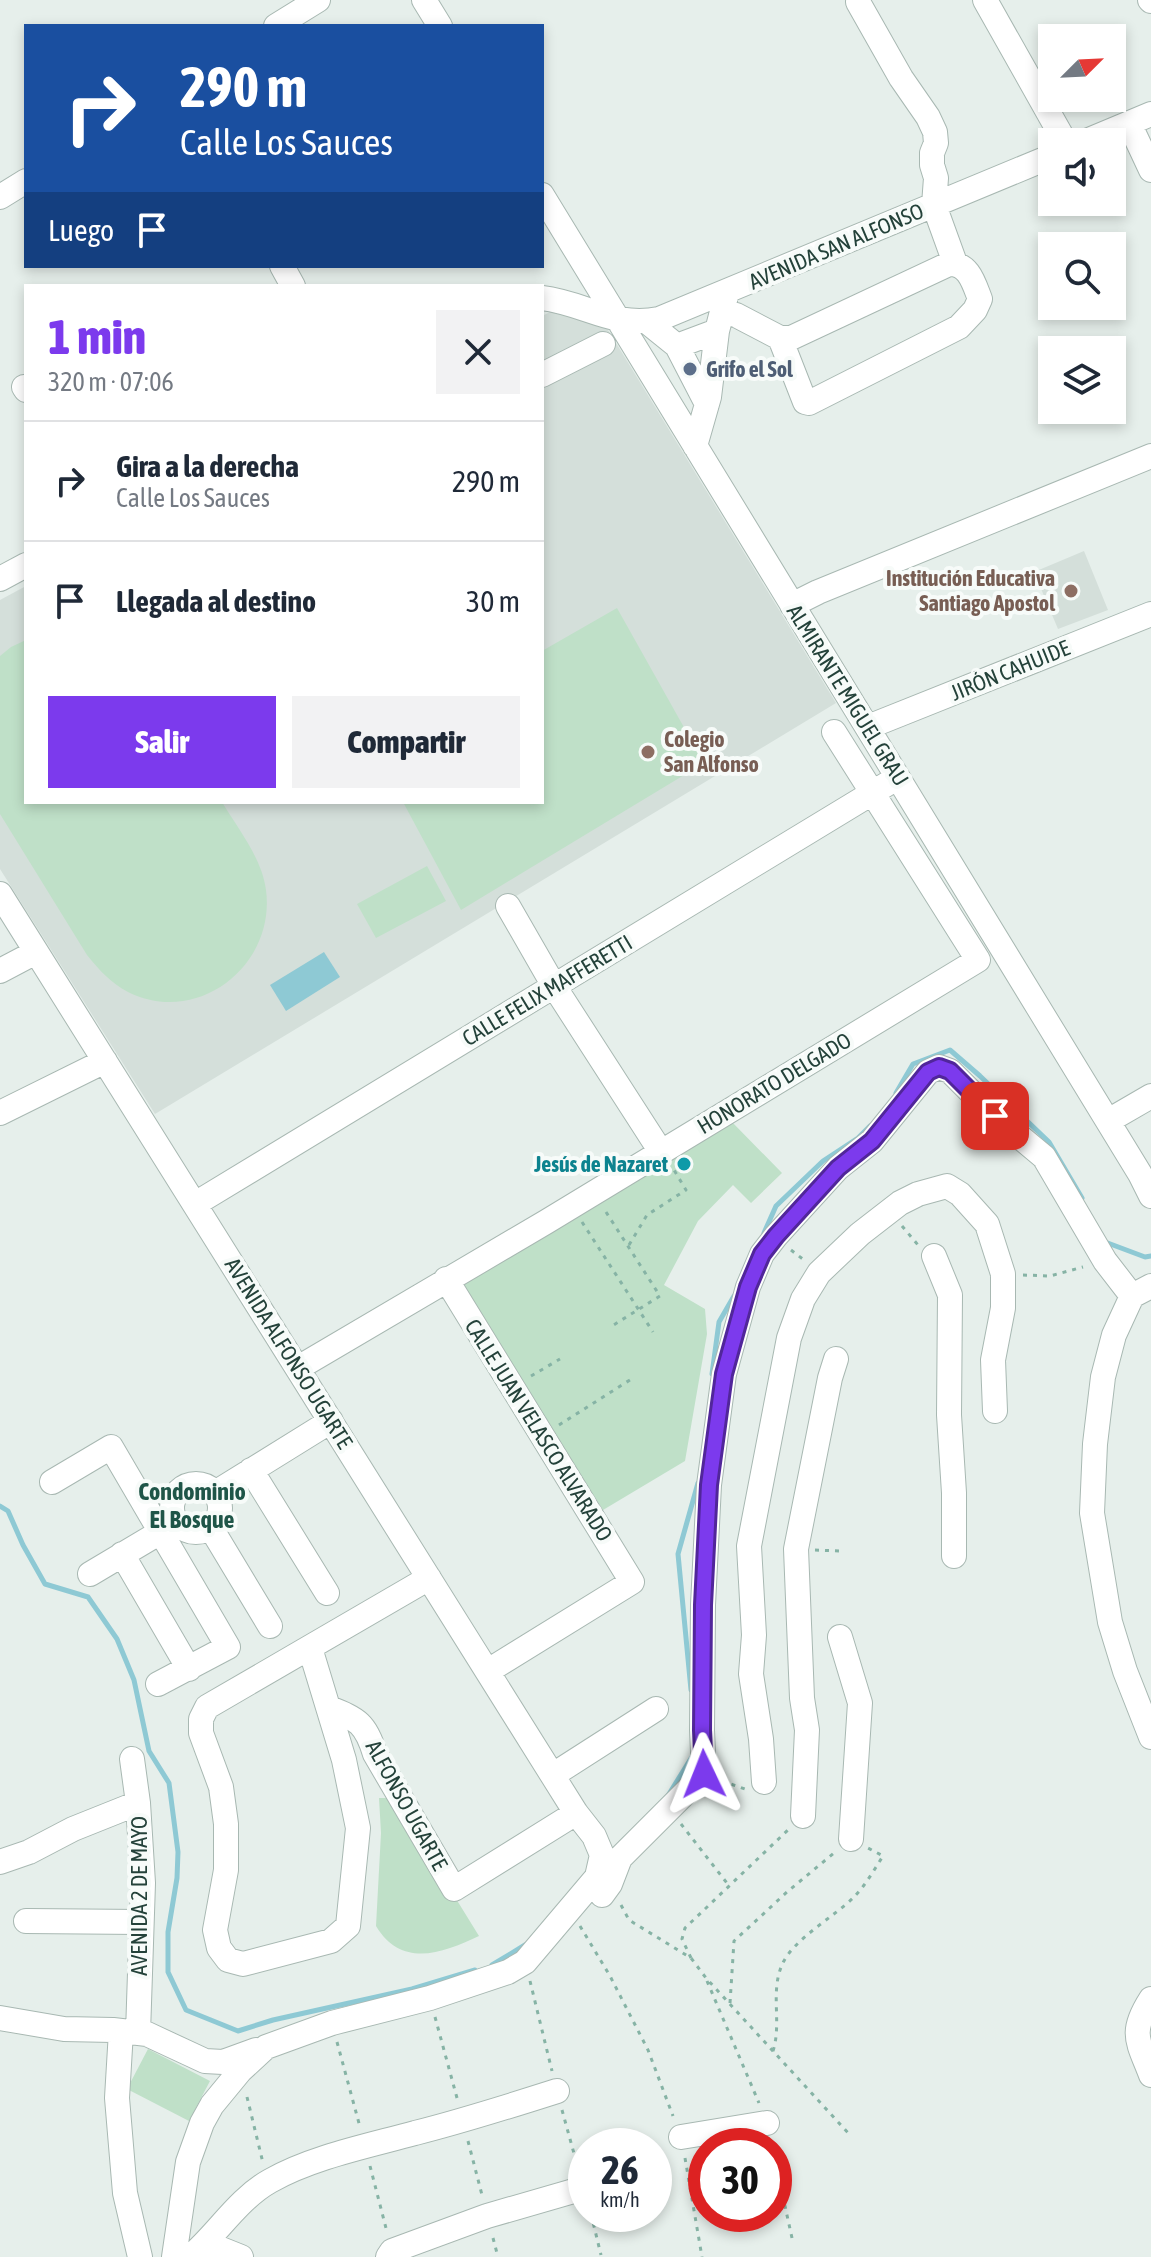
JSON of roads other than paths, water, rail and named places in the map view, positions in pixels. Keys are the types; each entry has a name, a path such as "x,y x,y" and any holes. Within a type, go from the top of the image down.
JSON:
{"street":[{"path":"279,24 318,0"},
{"path":"424,0 439,24"},
{"path":"985,0 1057,128"},
{"path":"858,2 935,132 936,143 932,153 936,178 934,205 955,263"},
{"path":"1117,128 1140,118 1151,170"},
{"name":"AVENIDA SAN ALFONSO","path":"544,298 617,319 646,321 722,311 934,205 1038,162"},
{"path":"0,197 24,182"},
{"name":"ALMIRANTE MIGUEL GRAU","path":"544,198 899,777 1151,1196"},
{"path":"722,311 753,323 769,334 791,338 955,263 963,266 970,276 980,299 975,310 959,327 815,402 805,402 780,338"},
{"path":"544,297 562,287 592,279"},
{"path":"677,346 722,311"},
{"path":"695,446 707,404 722,311"},
{"path":"646,321 677,346 707,404"},
{"path":"544,374 603,344"},
{"path":"792,605 1151,456"},
{"name":"JIRÓN CAHUIDE","path":"868,727 1151,614"},
{"name":"HONORATO DELGADO","path":"298,1368 446,1279 665,1157 978,960 834,732"},
{"name":"CALLE FELIX MAFFERETTI","path":"195,1204 899,777"},
{"name":"AVENIDA ALFONSO UGARTE","path":"0,894 576,1813 594,1836 602,1855 597,1877 525,1962 508,1972 430,1998 332,2023 223,2062 205,2061 147,2034 64,2029 0,2018"},
{"path":"508,906 554,986 665,1157"},
{"path":"0,971 36,952"},
{"path":"0,1113 105,1061"},
{"path":"552,1932 595,1904 610,1884 620,1858 704,1774 703,1605 709,1485 724,1374 748,1287 762,1254 838,1168 872,1141 928,1072 939,1067 950,1071 995,1116 1044,1157 1105,1261 1142,1291 1114,1335 1103,1377 1095,1444 1092,1513 1110,1622 1151,1737"},
{"path":"1108,1121 1151,1096"},
{"path":"764,1782 751,1674 754,1635 749,1546 789,1338 803,1299 819,1273 860,1234 889,1211 918,1194 947,1186 960,1194 987,1224 1003,1274 1003,1308 993,1360 995,1411"},
{"path":"934,1256 950,1295 949,1415 954,1556"},
{"name":"CALLE JUAN VELASCO ALVARADO","path":"446,1279 632,1582 488,1671"},
{"path":"803,1816 807,1730 802,1698 796,1549 836,1359"},
{"path":"215,1493 331,1421"},
{"path":"52,1482 111,1447 168,1527 228,1647 158,1684"},
{"path":"251,1470 327,1593"},
{"path":"90,1574 168,1527 196,1533 211,1528 220,1515 219,1499 201,1484 192,1484 178,1491 168,1527"},
{"path":"211,1528 270,1626"},
{"path":"122,1554 189,1669"},
{"path":"310,1648 344,1760 358,1828 348,1926 331,1941 243,1964 228,1960 219,1948 215,1930 226,1870 226,1824 221,1787 201,1733 201,1719 207,1707 429,1578"},
{"path":"840,1637 860,1703 851,1839"},
{"name":"ALFONSO UGARTE","path":"329,1708 351,1717 369,1734 375,1754 454,1889 576,1813"},
{"path":"553,1775 656,1709"},
{"path":"344,1760 375,1754"},
{"name":"AVENIDA 2 DE MAYO","path":"132,1759 143,1883 129,2032 117,2098 125,2193 140,2257"},
{"path":"0,1862 138,1803"},
{"path":"26,1921 141,1922"},
{"path":"1151,1999 1141,2014 1136,2037 1151,2075"},
{"path":"174,2257 188,2162 202,2123 212,2105 240,2071 266,2047"},
{"path":"198,2250 237,2208 267,2182 296,2169 557,2091"},
{"path":"681,2137 767,2123"},
{"path":"388,2257 392,2251 487,2216 568,2193"},
{"path":"198,2250 241,2257"}],"water":[{"path":"324,952 340,977 286,1011 270,985"}],"waterway":[{"path":"896,1093 913,1064 950,1050 1049,1142 1082,1198"},
{"path":"764,1233 776,1206 823,1161 858,1138 870,1126"},
{"path":"1105,1242 1145,1257 1151,1256"},
{"path":"712,1374 719,1322 734,1296"},
{"path":"691,1690 678,1554 698,1483"},
{"path":"0,1506 8,1511 45,1584 88,1597 117,1639 134,1680 149,1751 169,1783 178,1852 168,1932 168,1972 186,2010 238,2031 273,2020 412,1989 475,1970"},
{"path":"669,1794 695,1752"},
{"path":"492,1965 525,1945"}],"place":[{"name":"Grifo el Sol","path":"690,369"},
{"name":"Institución Educativa Santiago Apostol","path":"1071,591"},
{"name":"Colegio San Alfonso","path":"648,752"},
{"name":"Jesús de Nazaret","path":"684,1164"}],"district":[{"name":"Condominio El Bosque","path":"192,1505"}]}
